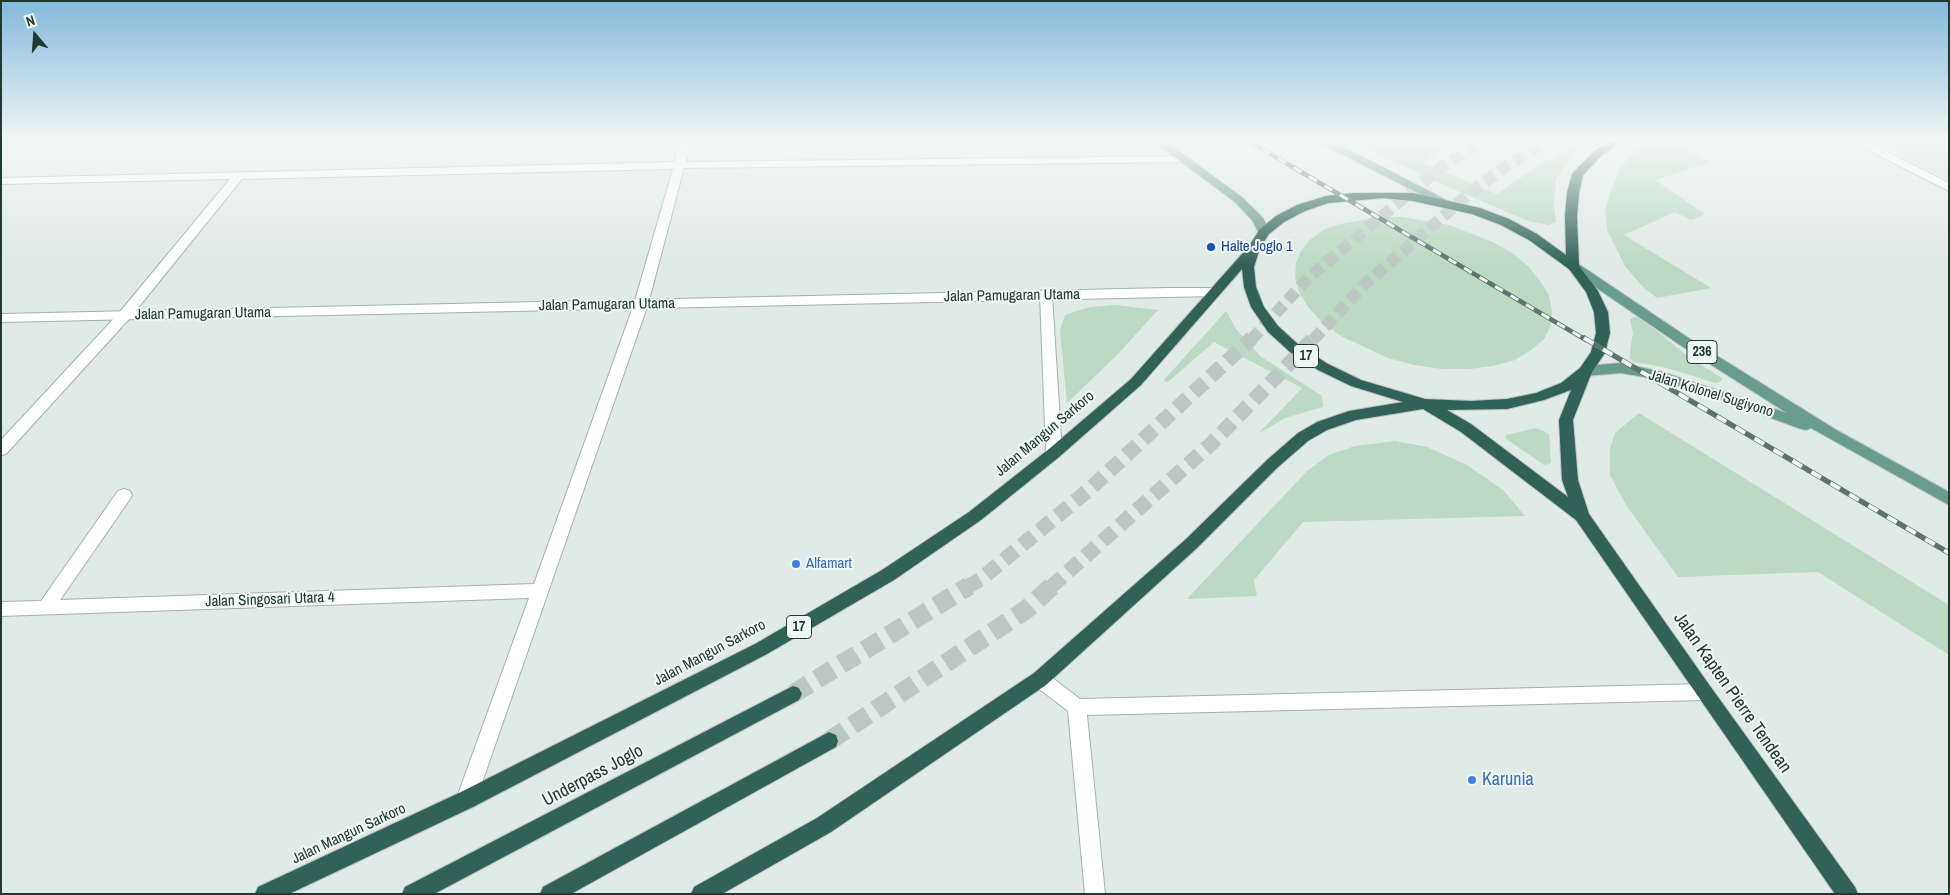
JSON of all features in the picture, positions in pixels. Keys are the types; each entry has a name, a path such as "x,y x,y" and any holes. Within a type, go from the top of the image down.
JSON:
{"highway":[{"path":"1573,266 1571,216 1576,182"},
{"name":"17","path":"701,894 824,825 1040,679 1191,544 1272,464 1303,437 1322,426 1354,415 1425,404 1471,406 1523,401 1539,397 1566,386 1585,371 1598,353 1603,333 1601,312 1592,292 1573,266 1533,236 1505,222 1444,202 1383,195 1326,200 1301,208 1280,218 1264,232 1254,248 1248,267 1250,286 1258,307 1274,329 1295,349 1323,367 1356,383 1425,404"},
{"name":"Jalan Mangun Sarkoro","path":"265,894 466,800 761,649 888,575 975,516 1054,453 1136,382 1254,248"},
{"name":"Jalan Kapten Pierre Tendean","path":"1585,371 1566,420 1570,480 1582,516 1704,692 1848,894"},
{"name":"Jalan Kapten Pierre Tendean","path":"1425,404 1466,428 1582,516"},
{"name":"Underpass Joglo","path":"412,894 793,694"},
{"path":"550,894 829,741"}],"main road":[{"path":"1216,182 1239,200 1257,218 1264,232"},
{"path":"1404,182 1444,202"},
{"name":"Jalan Kolonel Sugiyono","path":"1573,266 1685,342 1833,435 1949,499"},
{"name":"Jalan Kolonel Sugiyono","path":"1585,371 1621,368 1656,375 1722,395 1833,435"}],"street":[{"path":"1,450 124,316 233,182"},
{"path":"466,800 641,304 674,182"},
{"path":"1937,182 1949,188"},
{"name":"Jalan Pamugaran Utama","path":"1,318 1214,292"},
{"path":"1046,295 1054,453"},
{"path":"46,607 124,496"},
{"name":"Jalan Singosari Utara 4","path":"1,609 539,592"},
{"path":"1040,679 1077,706 1704,692"},
{"path":"1077,706 1095,894"}],"green space":[{"path":"1437,182 1467,182 1497,194 1515,182 1556,182 1554,206 1556,222 1549,225 1528,221"},
{"path":"1615,182 1658,182 1705,214 1691,220 1675,212 1624,235 1711,288 1657,298 1643,287 1625,266 1607,230 1605,208"},
{"path":"1380,217 1403,217 1449,225 1493,242 1512,253 1528,266 1549,295 1552,310 1551,325 1544,339 1515,360 1493,366 1469,369 1442,369 1414,365 1388,358 1341,336 1322,322 1308,307 1299,292 1295,277 1296,263 1301,251 1310,240 1323,230 1340,224"},
{"path":"1115,305 1158,310 1116,356 1067,403 1060,330 1065,315 1090,307"},
{"path":"1226,311 1236,329 1260,356 1322,396 1323,407 1285,418 1259,433 1302,388 1214,342 1168,382 1163,381"},
{"path":"1633,317 1637,317 1645,322 1693,360 1722,378 1721,381 1716,383 1663,367 1634,362 1630,358 1633,333 1630,320"},
{"path":"1639,413 1949,605 1949,655 1818,572 1678,577 1626,505 1610,475 1610,449 1615,433"},
{"path":"1535,428 1549,435 1551,463 1544,465 1505,438 1506,435"},
{"path":"1395,441 1427,447 1467,465 1503,490 1525,516 1303,522 1254,580 1257,596 1187,599 1307,471 1329,455 1355,446"}],"tunnel":[{"path":"1251,340 1309,277 1423,182"},
{"path":"1313,340 1365,284 1485,182"},
{"path":"967,587 981,579 1091,488 1252,338"},
{"path":"1051,587 1211,444 1314,338"},
{"path":"793,694 969,586"},
{"path":"829,741 1027,609 1052,586"}],"railway":[{"path":"1318,182 1586,340"},
{"path":"1584,338 1949,553"}],"place":[{"name":"Halte Joglo 1","path":"1211,247"},
{"name":"Alfamart","path":"796,564"},
{"name":"Karunia","path":"1472,780"}]}
